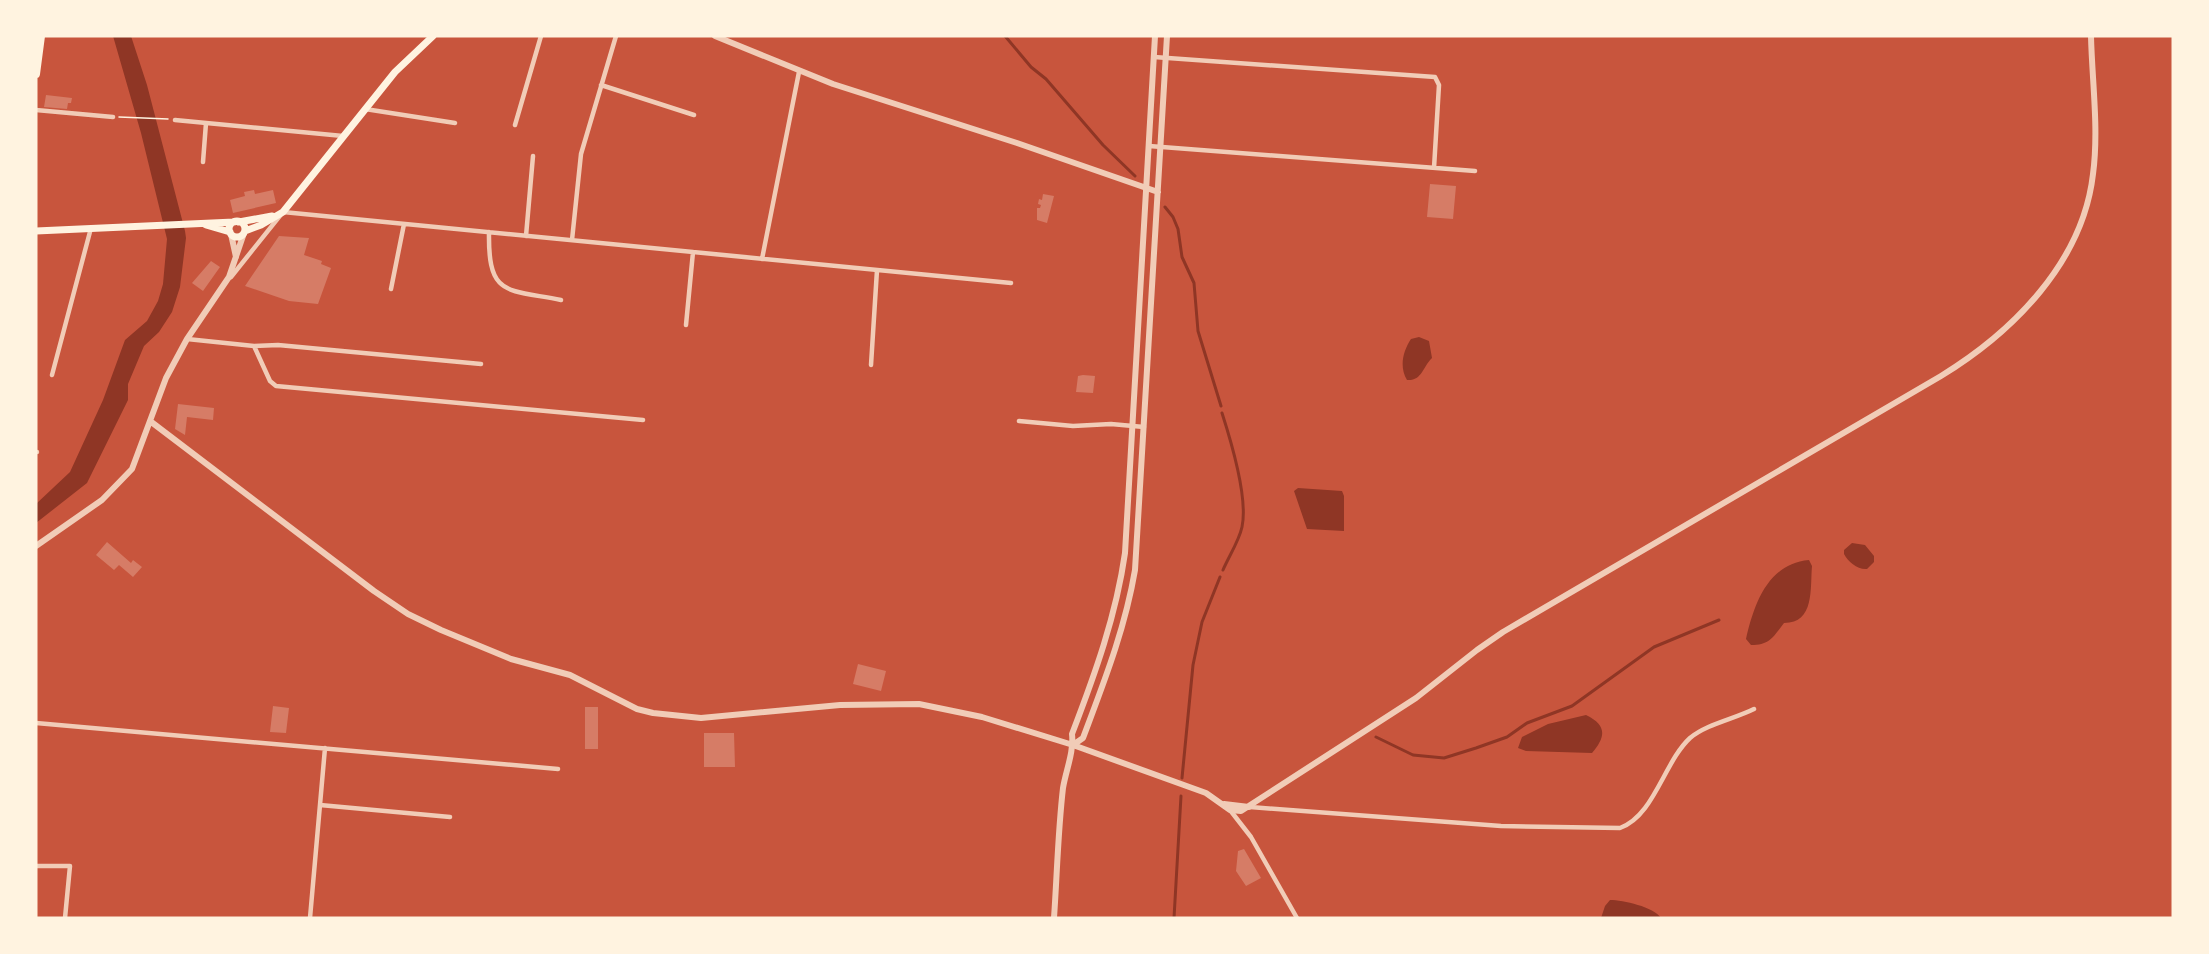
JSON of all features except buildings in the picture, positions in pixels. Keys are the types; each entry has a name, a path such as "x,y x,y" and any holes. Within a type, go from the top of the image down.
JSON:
{"main road":[{"path":"36,74 41,36"},
{"path":"201,223 238,237 283,212 395,72 432,36"},
{"path":"36,231 236,222 261,219 283,212"},
{"path":"236,222 244,225 245,232"},
{"path":"230,233 230,226 236,222"}],"street":[{"path":"515,125 541,36"},
{"path":"572,240 581,154 616,36"},
{"path":"715,36 799,72 864,95 1017,143 1158,192"},
{"path":"1054,918 1063,788 1073,746 1072,734 1096,672 1112,621 1125,553 1155,36"},
{"path":"1073,746 1083,738 1112,662 1130,599 1137,555 1167,36"},
{"path":"1230,810 1241,811 1250,807 1416,698 1491,640 1941,376 1983,347 2008,325 2054,274 2069,251 2089,193 2094,156 2091,36"},
{"path":"1154,57 1432,76 1438,79 1439,85 1434,168"},
{"path":"762,259 799,72"},
{"path":"601,85 694,115"},
{"path":"364,109 455,123"},
{"path":"36,110 113,117"},
{"path":"175,120 343,136"},
{"path":"203,162 206,123"},
{"path":"1149,146 1475,171"},
{"path":"526,236 533,156"},
{"path":"36,546 102,500 125,477 138,458 166,378 187,339 225,284 283,212 1011,283"},
{"path":"391,289 404,224"},
{"path":"52,375 91,228"},
{"path":"225,284 245,232"},
{"path":"489,232 490,264 492,272 501,285 519,292 561,300"},
{"path":"230,233 236,258"},
{"path":"686,325 693,252"},
{"path":"871,365 877,270"},
{"path":"1140,296 1152,297"},
{"path":"187,339 480,364"},
{"path":"254,346 270,381 276,386 643,420"},
{"path":"150,421 374,591 408,614 493,652 570,675 637,709 665,716 701,718 840,705 919,704 982,717 1206,793 1224,804 1251,837 1297,918"},
{"path":"1019,421 1073,426 1111,424 1144,427"},
{"path":"1125,553 1137,555"},
{"path":"1224,804 1501,826 1620,828 1629,825 1639,815 1677,755 1692,737 1754,710"},
{"path":"36,723 558,769"},
{"path":"310,918 325,748"},
{"path":"320,805 450,817"},
{"path":"36,866 70,866 65,918"}],"path":[{"path":"113,117 175,120"}],"shaded area":[{"path":"113,36 131,36 147,85 185,231 180,287 172,312 159,332 144,346 128,384 128,400 87,483 36,523 36,504 70,472 103,400 125,340 147,321 158,301 163,284 167,239 141,133"},
{"path":"1419,337 1429,341 1432,358 1419,376 1407,380 1403,370 1404,354 1411,339"},
{"path":"1298,488 1342,491 1344,531 1307,529 1294,491"},
{"path":"1852,543 1865,545 1874,556 1874,562 1867,569 1854,565 1844,554 1844,550"},
{"path":"1809,560 1812,566 1811,584 1806,611 1794,621 1784,623 1767,642 1751,645 1746,639 1753,613 1765,588 1783,569"},
{"path":"1586,715 1598,723 1602,732 1600,742 1592,753 1526,751 1518,748 1522,737 1548,724"},
{"path":"1610,900 1645,907 1661,918 1601,918"}],"waterway":[{"path":"1005,36 1103,145 1135,176"},
{"path":"1165,207 1173,217 1178,229 1182,257 1194,283 1198,331 1221,406"},
{"path":"1222,413 1238,470 1243,501 1242,527 1239,538 1223,570"},
{"path":"1182,778 1193,665 1202,622 1220,577"},
{"path":"1376,737 1413,755 1444,758 1476,748 1507,737 1527,723 1572,706 1654,647 1719,620"},
{"path":"1174,918 1181,796"}]}
